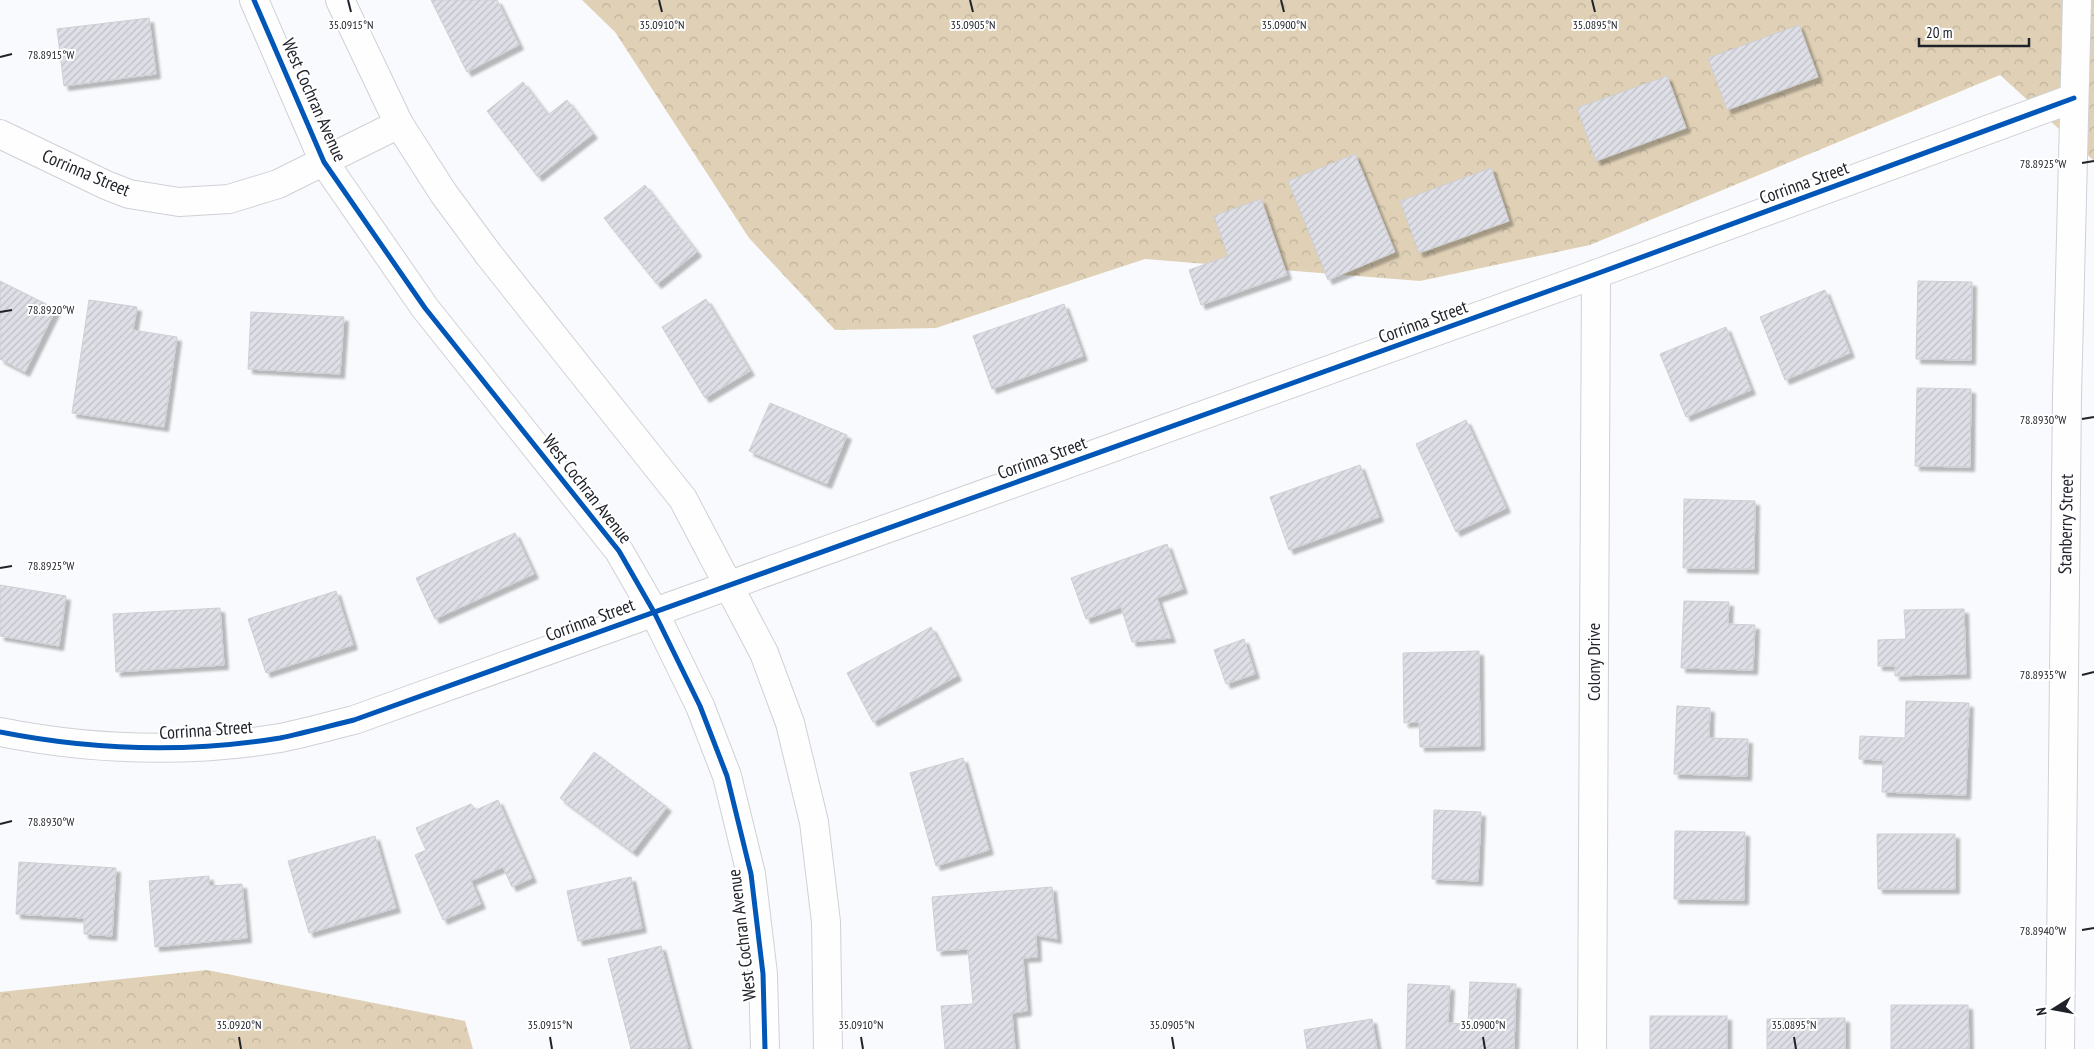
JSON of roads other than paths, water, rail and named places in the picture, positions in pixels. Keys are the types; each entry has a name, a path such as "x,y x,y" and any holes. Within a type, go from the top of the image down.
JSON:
{"street":[{"name":"West Cochran Avenue","path":"254,0 324,162 425,308 620,551 654,612 700,706 729,785 751,874 763,974 765,1049"},
{"path":"340,0 399,124 444,194 489,255 683,499 764,653 790,723 814,822 826,922 828,1049"},
{"name":"Stanberry Street","path":"2060,1049 2067,396 2077,0"},
{"name":"Corrinna Street","path":"0,732 29,738 130,747 205,747 281,738 354,720 1596,274 2074,98"},
{"name":"Corrinna Street","path":"0,134 106,185 130,194 179,202 229,199 278,184 399,124"},
{"name":"Colony Drive","path":"1592,1049 1596,274"}]}
